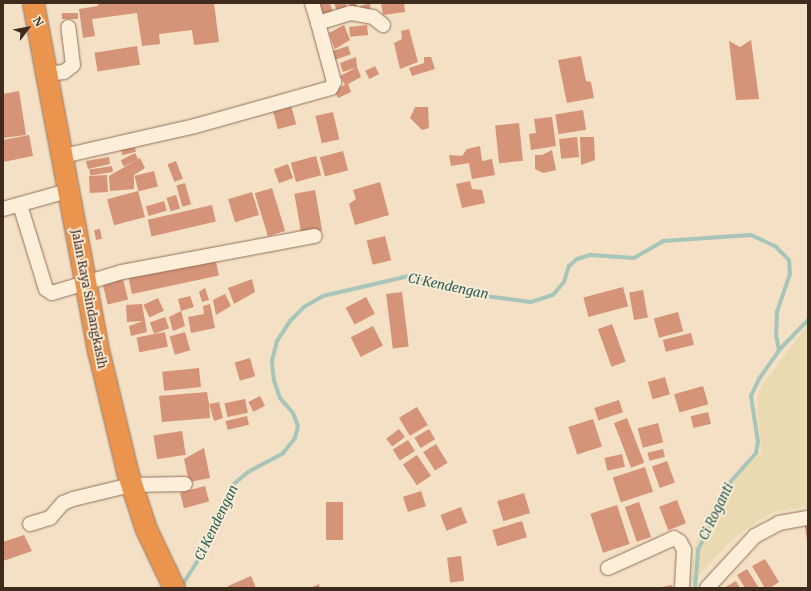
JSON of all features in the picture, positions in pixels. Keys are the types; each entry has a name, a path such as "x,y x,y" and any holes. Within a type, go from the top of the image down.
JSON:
{"highway":[{"name":"Jalan Raya Sindangkasih","path":"33,3 48,74 99,354 131,485 146,529 174,587"}],"street":[{"path":"63,156 196,126 331,88 334,82 312,3"},
{"path":"318,23 351,13 368,16 383,25"},
{"path":"48,74 64,72 74,65 68,27"},
{"path":"3,210 68,190"},
{"path":"20,205 48,292 52,293 85,282 238,249 315,236"},
{"path":"30,524 50,518 63,503 72,499 131,485 185,484"},
{"path":"707,588 754,536 779,523 808,518"},
{"path":"608,568 674,538 680,542 684,550 682,588"}],"shaded area":[{"path":"808,324 808,506 774,512 757,521 734,538 691,583 694,549 703,523 723,486 762,453 757,410 758,397 761,387"}],"building":[{"path":"98,3 214,3 219,42 194,45 192,30 159,34 160,44 142,46 137,13 92,19 95,36 83,38 79,9 98,6"},
{"path":"315,3 330,3 333,13 320,17"},
{"path":"334,3 345,3 347,7 337,11"},
{"path":"349,3 356,3 357,9 351,11"},
{"path":"370,3 371,12 361,13 360,6"},
{"path":"381,3 404,3 405,12 383,15"},
{"path":"62,13 78,13 78,19 62,19"},
{"path":"344,25 350,40 335,49 329,33"},
{"path":"367,25 368,35 350,37 349,27"},
{"path":"409,29 418,62 400,69 394,43 402,39 401,31"},
{"path":"751,40 759,99 736,100 729,41 740,47"},
{"path":"137,46 140,65 98,71 95,53"},
{"path":"348,46 351,55 332,61 329,52"},
{"path":"581,56 586,81 591,82 594,98 567,103 558,60"},
{"path":"356,57 357,67 343,72 340,63"},
{"path":"424,57 431,57 435,69 412,76 409,68 424,63"},
{"path":"375,66 379,74 369,79 365,71"},
{"path":"357,67 361,77 348,84 351,92 338,98 334,90 345,85 340,76"},
{"path":"19,91 26,135 3,138 3,94"},
{"path":"291,105 296,124 278,129 273,110"},
{"path":"415,107 428,107 429,128 422,130 410,118"},
{"path":"583,110 586,130 558,134 555,114"},
{"path":"333,112 339,139 322,143 315,116"},
{"path":"552,117 556,146 531,150 529,134 536,133 534,119"},
{"path":"519,123 523,161 499,163 495,126"},
{"path":"29,135 33,156 3,162 3,140"},
{"path":"577,137 579,157 561,159 559,139"},
{"path":"580,137 594,137 595,160 581,165"},
{"path":"134,144 136,152 122,155 120,147"},
{"path":"480,146 482,161 492,159 495,175 472,179 469,163 451,166 449,155 462,156 467,149"},
{"path":"552,150 556,170 543,173 535,169 535,155 542,155"},
{"path":"343,151 348,170 325,177 320,157"},
{"path":"135,153 138,159 124,167 121,160"},
{"path":"316,156 321,175 296,182 291,163"},
{"path":"109,157 110,164 88,169 86,161"},
{"path":"140,158 145,168 134,175 134,189 110,191 109,176"},
{"path":"176,161 183,179 174,182 168,164"},
{"path":"288,164 293,178 279,183 274,169"},
{"path":"112,166 113,172 90,176 89,170"},
{"path":"154,171 158,187 138,191 135,176"},
{"path":"107,175 108,192 90,193 89,176"},
{"path":"470,181 472,189 482,190 485,203 462,208 456,184"},
{"path":"380,182 389,215 355,225 349,204 356,199 353,190"},
{"path":"185,183 191,204 182,207 176,185"},
{"path":"272,188 285,231 268,236 255,193"},
{"path":"315,190 322,230 301,234 294,194"},
{"path":"138,191 145,217 114,225 107,199"},
{"path":"252,192 259,215 235,222 228,199"},
{"path":"176,195 180,208 171,211 166,198"},
{"path":"164,201 167,211 149,216 146,207"},
{"path":"212,205 216,222 152,236 148,220"},
{"path":"100,229 102,239 96,240 94,230"},
{"path":"385,236 391,260 373,265 367,241"},
{"path":"215,257 219,276 132,294 128,276"},
{"path":"123,279 128,299 108,304 103,284"},
{"path":"252,279 255,292 234,304 228,288"},
{"path":"623,287 628,306 589,317 583,298"},
{"path":"205,288 209,300 202,302 199,292"},
{"path":"643,290 648,318 634,320 629,292"},
{"path":"402,292 409,347 393,349 386,294"},
{"path":"225,294 231,306 216,315 213,300"},
{"path":"190,296 194,307 181,311 178,299"},
{"path":"366,297 375,314 355,325 346,308"},
{"path":"158,298 164,311 149,317 143,305"},
{"path":"142,304 147,332 131,336 129,326 143,321 127,322 126,305"},
{"path":"210,304 215,328 191,333 188,317 204,314 203,306"},
{"path":"181,311 185,326 173,331 169,317"},
{"path":"678,312 683,331 659,338 654,318"},
{"path":"165,317 169,328 154,334 150,322"},
{"path":"612,324 626,362 612,367 598,329"},
{"path":"373,326 383,346 361,357 351,337"},
{"path":"165,332 168,347 139,352 137,338"},
{"path":"185,332 190,350 175,355 170,336"},
{"path":"691,333 694,345 666,352 663,340"},
{"path":"250,358 255,376 240,381 235,362"},
{"path":"199,368 201,387 164,391 162,372"},
{"path":"665,377 670,394 653,399 648,382"},
{"path":"703,386 708,404 679,413 674,394"},
{"path":"207,392 210,418 162,422 159,396"},
{"path":"260,396 265,406 253,412 248,402"},
{"path":"245,399 248,413 227,417 224,403"},
{"path":"619,400 623,412 598,420 594,408"},
{"path":"219,402 223,418 214,421 209,404"},
{"path":"417,407 428,425 410,436 399,418"},
{"path":"708,412 711,424 693,428 691,416"},
{"path":"247,416 249,425 228,430 226,421"},
{"path":"627,418 644,463 631,468 614,423"},
{"path":"593,419 602,447 577,455 568,427"},
{"path":"658,423 663,442 643,448 638,428"},
{"path":"399,429 405,437 392,447 386,439"},
{"path":"429,429 435,439 421,448 414,438"},
{"path":"182,431 186,455 157,459 153,436"},
{"path":"408,440 415,451 400,461 393,450"},
{"path":"436,444 448,463 435,471 423,452"},
{"path":"204,448 210,478 189,482 184,459"},
{"path":"663,449 665,457 649,461 647,453"},
{"path":"622,454 625,467 607,471 604,458"},
{"path":"417,455 431,476 417,485 403,465"},
{"path":"667,461 675,483 660,488 652,466"},
{"path":"645,467 653,492 621,502 613,478"},
{"path":"205,486 209,501 184,508 180,493"},
{"path":"421,491 426,506 408,512 403,497"},
{"path":"524,493 530,513 503,521 497,501"},
{"path":"677,500 686,523 668,530 659,507"},
{"path":"326,502 343,502 343,540 326,540"},
{"path":"639,502 651,537 637,542 625,507"},
{"path":"617,505 630,544 603,553 590,514"},
{"path":"461,507 467,523 447,531 440,515"},
{"path":"808,520 808,540 807,540 804,521"},
{"path":"522,521 527,537 497,546 492,530"},
{"path":"24,535 32,551 3,561 3,542"},
{"path":"461,556 464,581 450,583 447,558"},
{"path":"765,559 779,582 770,588 765,588 752,566"},
{"path":"747,569 759,588 745,588 737,575"},
{"path":"251,576 256,588 228,588 228,586"},
{"path":"736,581 740,588 724,588"},
{"path":"319,584 320,588 310,588"},
{"path":"672,585 673,588 662,587"}],"waterway":[{"name":"Ci Kendengan","path":"181,587 207,546 222,507 235,483 248,472 283,453 295,438 298,426 293,413 280,398 274,381 272,361 277,341 290,321 304,307 323,296 409,276 486,296 531,302 553,295 564,282 569,266 577,259 590,255 634,258 663,241 751,235 775,246 789,260 790,274 777,311 776,335 779,350"},
{"name":"Ci Roganti","path":"695,588 698,550 731,481 756,453 758,442 751,396 759,379 779,350 808,320"}]}
